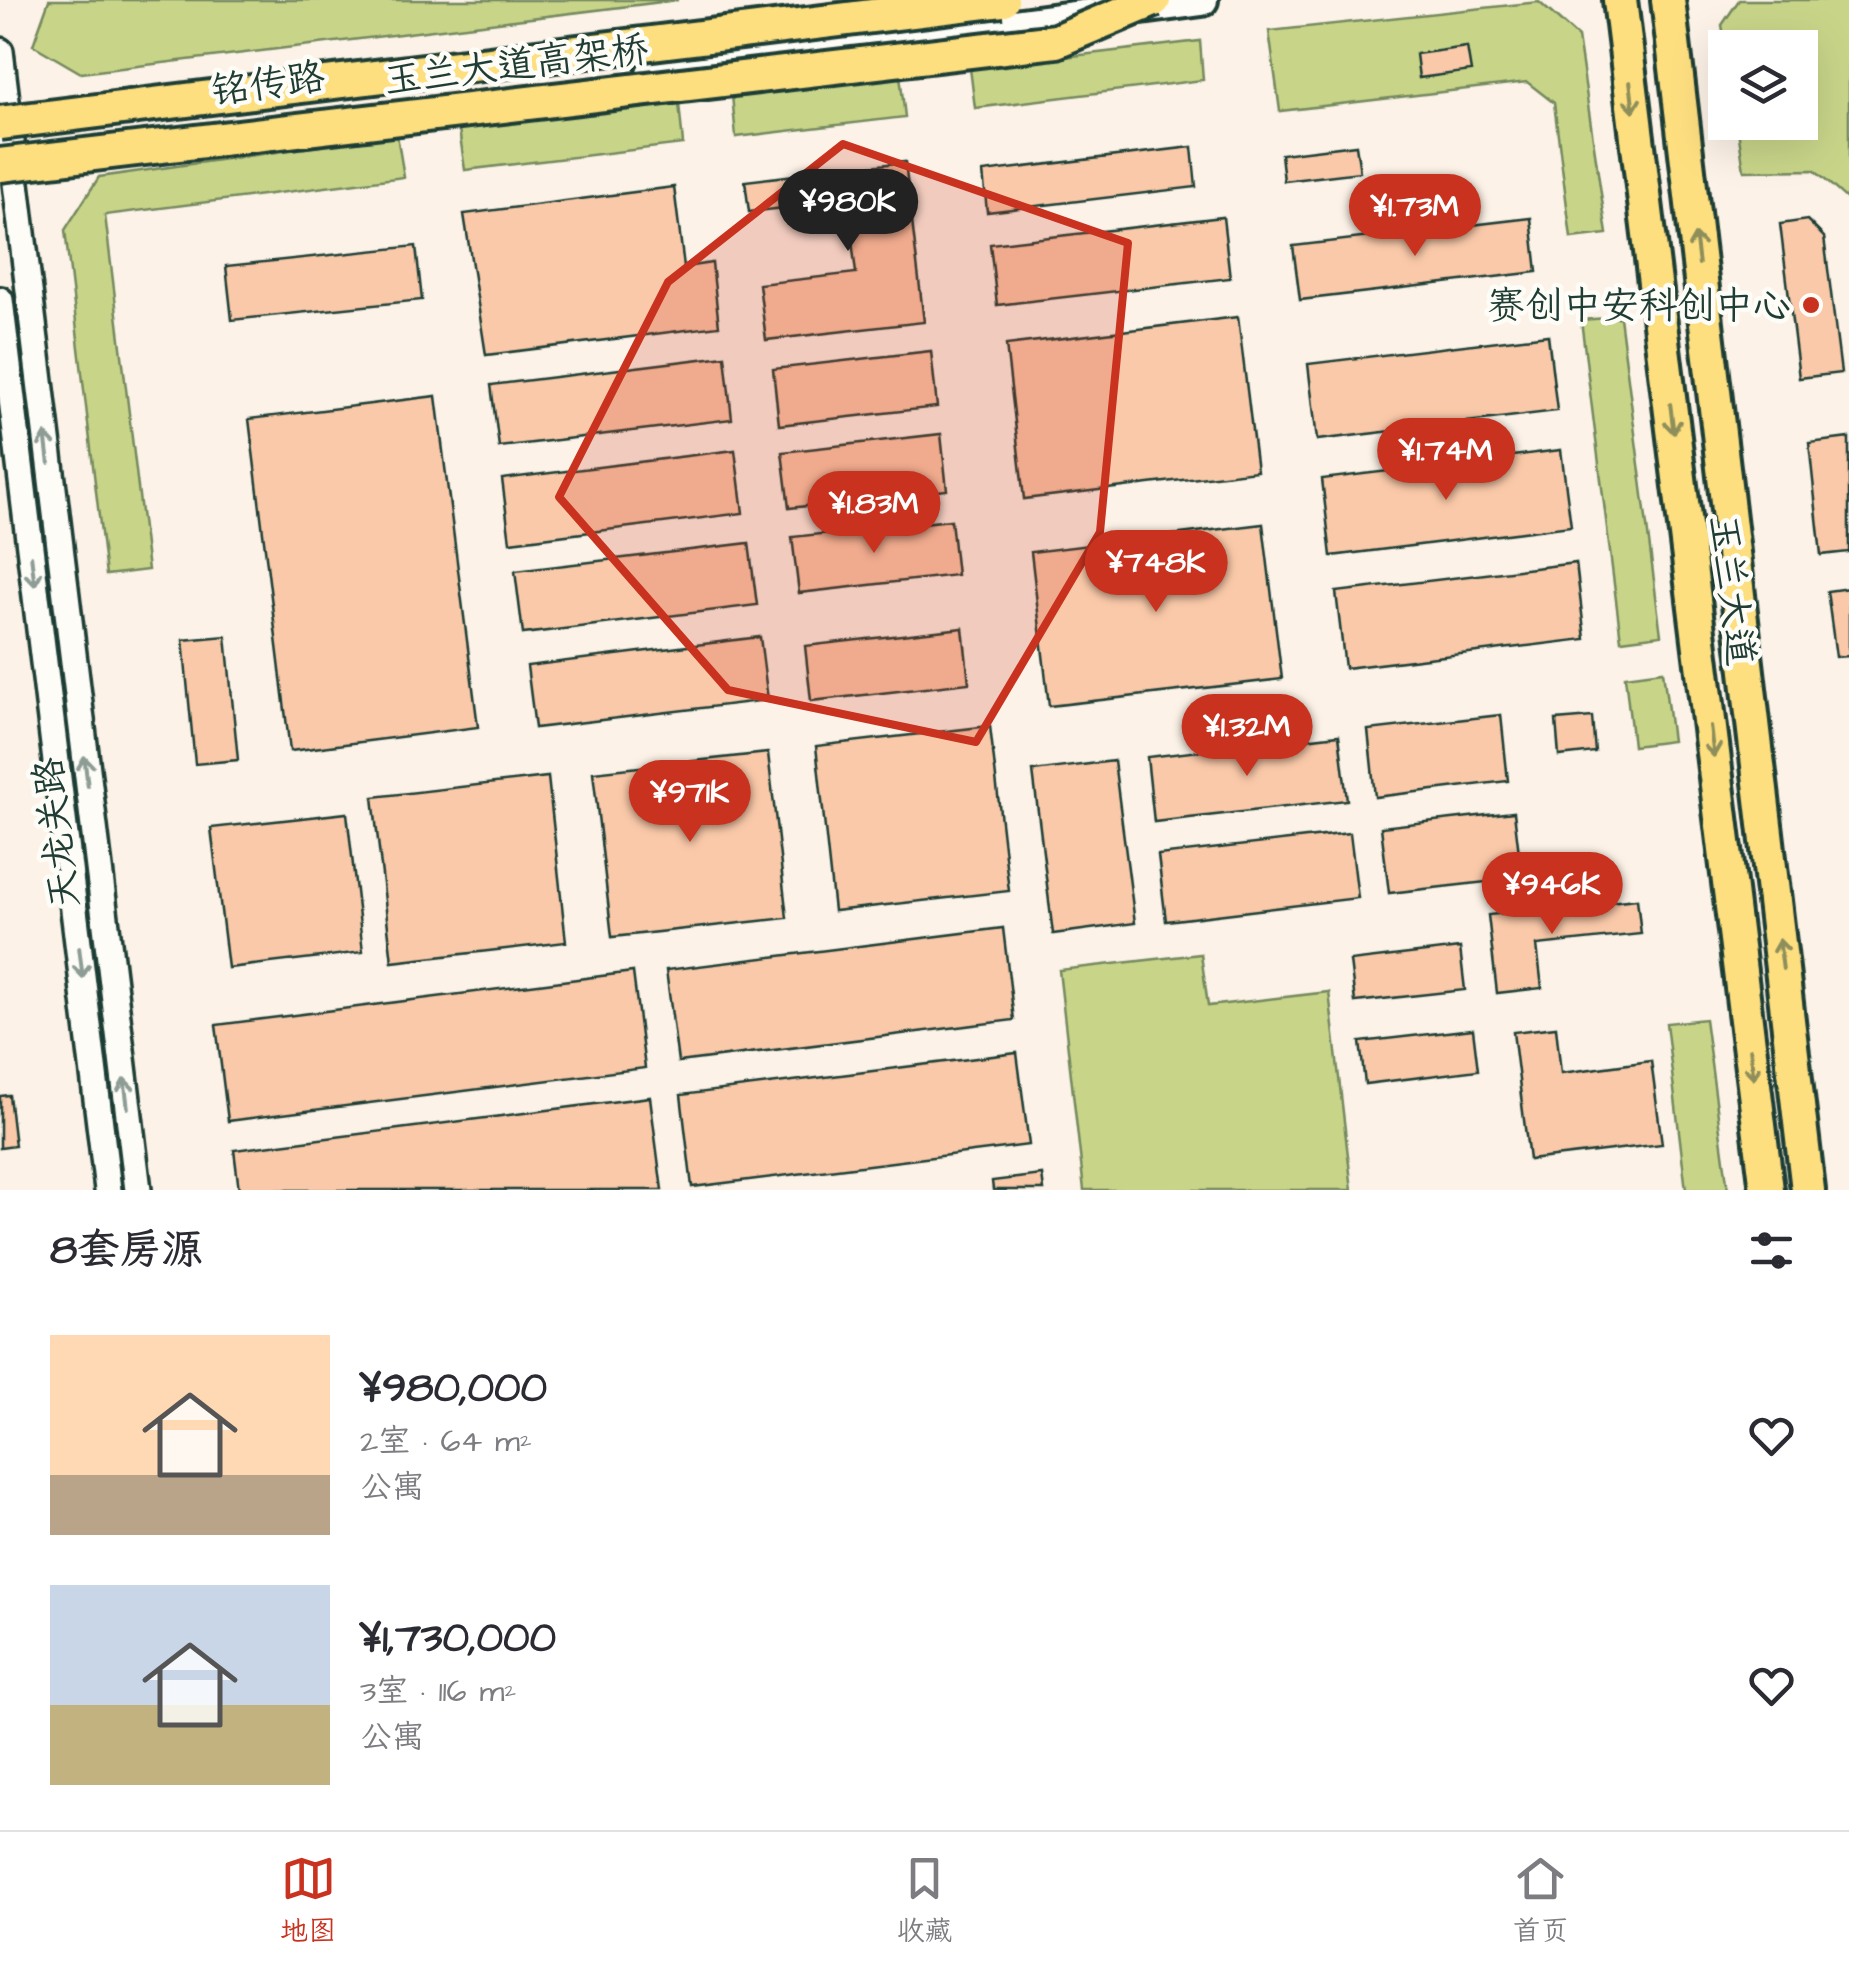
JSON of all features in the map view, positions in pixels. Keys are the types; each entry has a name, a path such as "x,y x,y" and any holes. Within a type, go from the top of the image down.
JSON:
{"main road":[{"name":"铭传路","path":"2,112 874,0"},
{"name":"玉兰大道高架桥","path":"2,112 1002,0"},
{"name":"玉兰大道高架桥","path":"4,160 1056,40 1154,0"},
{"name":"铭传路","path":"4,160 1202,0"},
{"name":"玉兰大道","path":"1620,0 1767,1190"},
{"name":"玉兰大道","path":"1668,0 1808,1190"}],"street":[{"name":"天龙关路","path":"0,51 4,160 138,1190"},
{"name":"天龙关路","path":"0,300 108,1190"}],"highlighted area":[{"path":"843,144 1128,243 1100,532 976,742 728,690 559,497 668,282"}],"green space":[{"path":"49,0 678,0 81,73 33,45"},
{"path":"1739,0 1849,0 1849,201 1814,170 1744,171 1739,140 1818,140 1818,30 1723,30 1722,25"},
{"path":"1539,2 1578,37 1607,234 1571,238 1554,103 1527,82 1280,111 1269,31"},
{"path":"1200,41 1203,80 975,108 970,68"},
{"path":"900,75 905,117 736,137 732,95"},
{"path":"679,103 683,144 465,170 459,129"},
{"path":"397,135 404,177 105,215 148,570 106,575 65,230 99,177"},
{"path":"1620,317 1661,635 1621,640 1581,320"},
{"path":"1663,671 1672,741 1633,746 1625,676"},
{"path":"1201,954 1208,1006 1329,992 1352,1190 1084,1190 1059,970"},
{"path":"1705,1019 1728,1190 1686,1190 1666,1023"}],"building":[{"path":"1467,47 1471,71 1419,78 1416,54"},
{"path":"1356,145 1360,172 1284,181 1281,154"},
{"path":"1192,147 1196,187 987,212 983,172"},
{"path":"905,162 924,322 766,340 759,284 856,273 847,201 749,212 745,181"},
{"path":"674,187 684,267 712,263 719,326 486,355 464,214"},
{"path":"1223,217 1230,278 997,305 990,244"},
{"path":"1531,218 1537,272 1300,300 1293,246"},
{"name":"赛创中安科创中心","path":"1807,220 1824,237 1841,373 1799,378 1780,224"},
{"path":"416,246 422,300 232,320 226,266"},
{"path":"1238,317 1257,471 1024,499 1006,345"},
{"path":"1548,335 1557,411 1317,440 1308,364"},
{"path":"931,351 937,407 779,425 773,369"},
{"path":"725,356 732,419 499,447 491,385"},
{"path":"436,396 478,727 290,751 249,419"},
{"path":"941,434 947,490 789,508 782,452"},
{"path":"1849,438 1849,552 1821,555 1809,443"},
{"path":"735,450 743,513 510,542 502,479"},
{"path":"1561,450 1571,526 1331,556 1322,479"},
{"path":"951,520 957,575 799,593 792,537"},
{"path":"1263,524 1282,679 1049,706 1031,552"},
{"path":"749,543 757,605 523,634 515,571"},
{"path":"1576,563 1585,639 1345,668 1336,592"},
{"path":"1849,588 1849,656 1836,657 1827,591"},
{"path":"963,628 969,683 811,701 805,646"},
{"path":"226,636 238,760 195,764 183,640"},
{"path":"760,637 768,700 535,728 527,666"},
{"path":"1501,715 1508,781 1375,797 1368,730"},
{"path":"1592,717 1595,752 1559,756 1556,720"},
{"path":"990,726 1009,891 834,911 816,746"},
{"path":"1339,735 1347,800 1154,822 1147,757"},
{"path":"768,753 787,918 612,937 593,772"},
{"path":"1114,761 1135,923 1053,934 1033,771"},
{"path":"548,777 566,942 392,962 373,797"},
{"path":"1514,812 1522,878 1389,893 1381,827"},
{"path":"347,813 363,952 228,968 211,828"},
{"path":"1350,833 1358,898 1166,921 1158,855"},
{"path":"1637,899 1641,934 1537,945 1542,988 1497,993 1488,915"},
{"path":"1003,928 1014,1020 678,1062 666,970"},
{"path":"1460,948 1465,990 1355,1002 1350,961"},
{"path":"633,972 645,1068 228,1121 216,1025"},
{"path":"1556,1027 1561,1073 1651,1061 1662,1144 1529,1160 1513,1032"},
{"path":"1473,1029 1478,1070 1365,1084 1360,1042"},
{"path":"1017,1053 1029,1145 692,1187 681,1095"},
{"path":"9,1095 15,1146 0,1148 0,1096"},
{"path":"650,1097 662,1190 239,1190 234,1150"},
{"path":"1042,1175 1044,1190 993,1190 992,1181"}],"place":[{"name":"赛创中安科创中心","path":"1811,305"}]}
